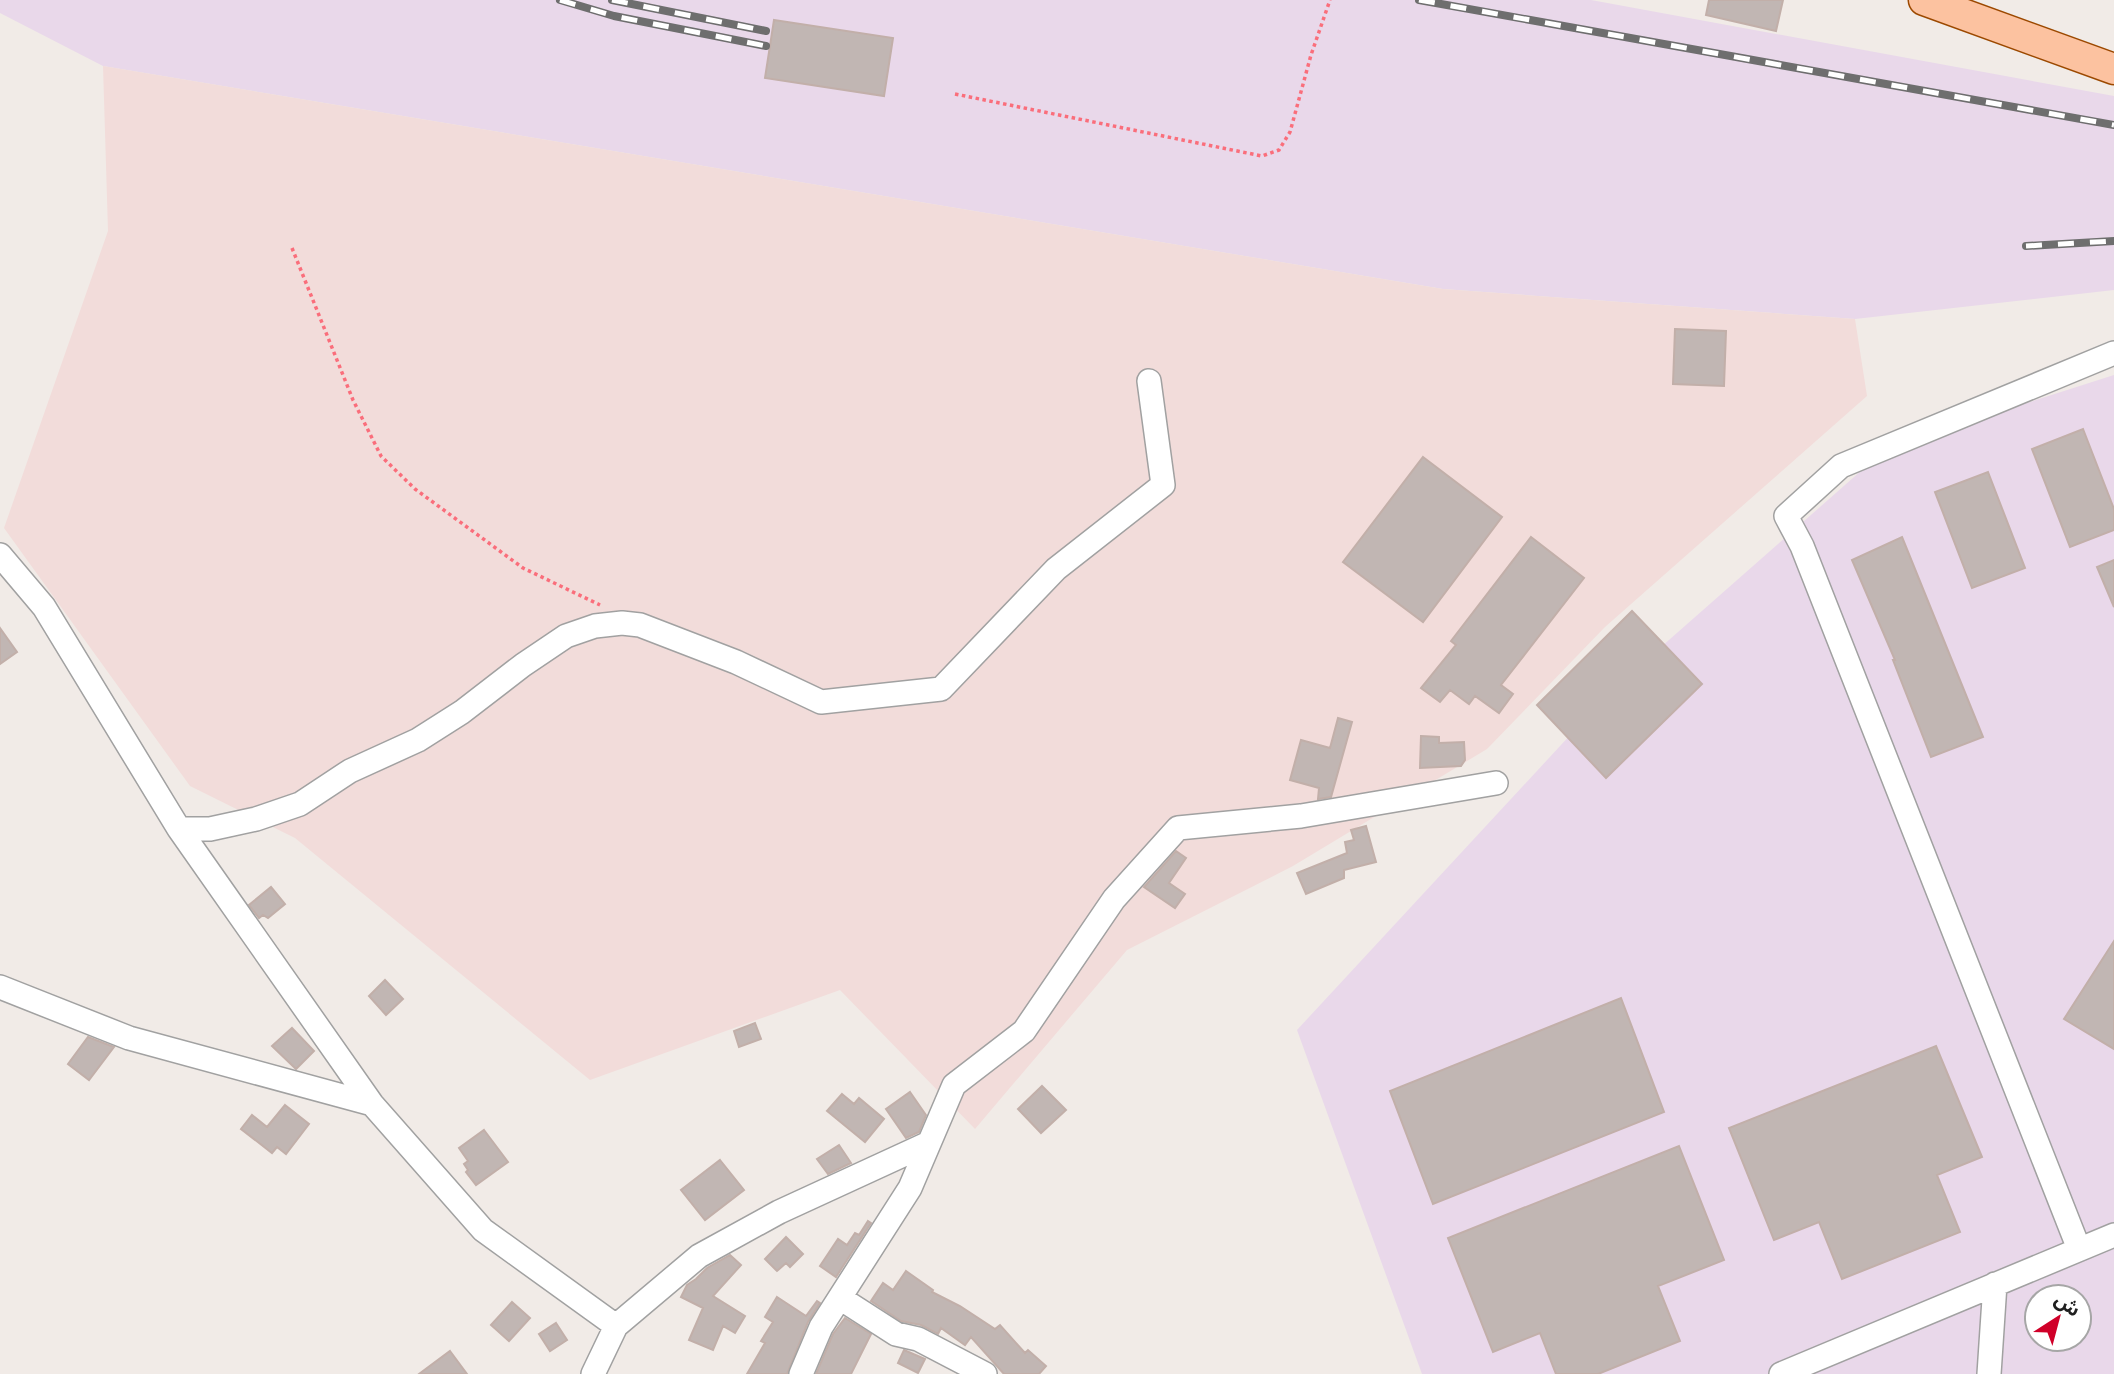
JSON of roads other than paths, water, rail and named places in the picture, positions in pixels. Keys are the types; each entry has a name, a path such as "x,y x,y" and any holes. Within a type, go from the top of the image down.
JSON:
{"main road":[{"path":"1924,0 2114,69"}],"street":[{"path":"2079,1249 1802,546 1786,516 1841,466 2114,353"},
{"path":"179,829 210,829 300,804 350,771 418,740 566,636 596,626 622,623 640,625 736,662 821,702 941,689 1056,569 1163,485 1149,381"},
{"path":"0,555 44,607 179,829 372,1104 483,1230 616,1326"},
{"path":"801,1374 821,1327 910,1188 954,1085 1024,1031 1114,899 1178,828 1301,816 1496,783"},
{"path":"0,987 129,1038 372,1104"},
{"path":"593,1374 616,1326 699,1256 779,1212 929,1143"},
{"path":"1781,1374 2114,1235"},
{"path":"1989,1374 1995,1284"},
{"path":"840,1298 896,1334 918,1339 985,1374"}],"railway":[{"path":"560,0 614,16 766,46"},
{"path":"612,0 766,31"},
{"path":"1419,0 2114,125"},
{"path":"2026,246 2114,241"}]}
